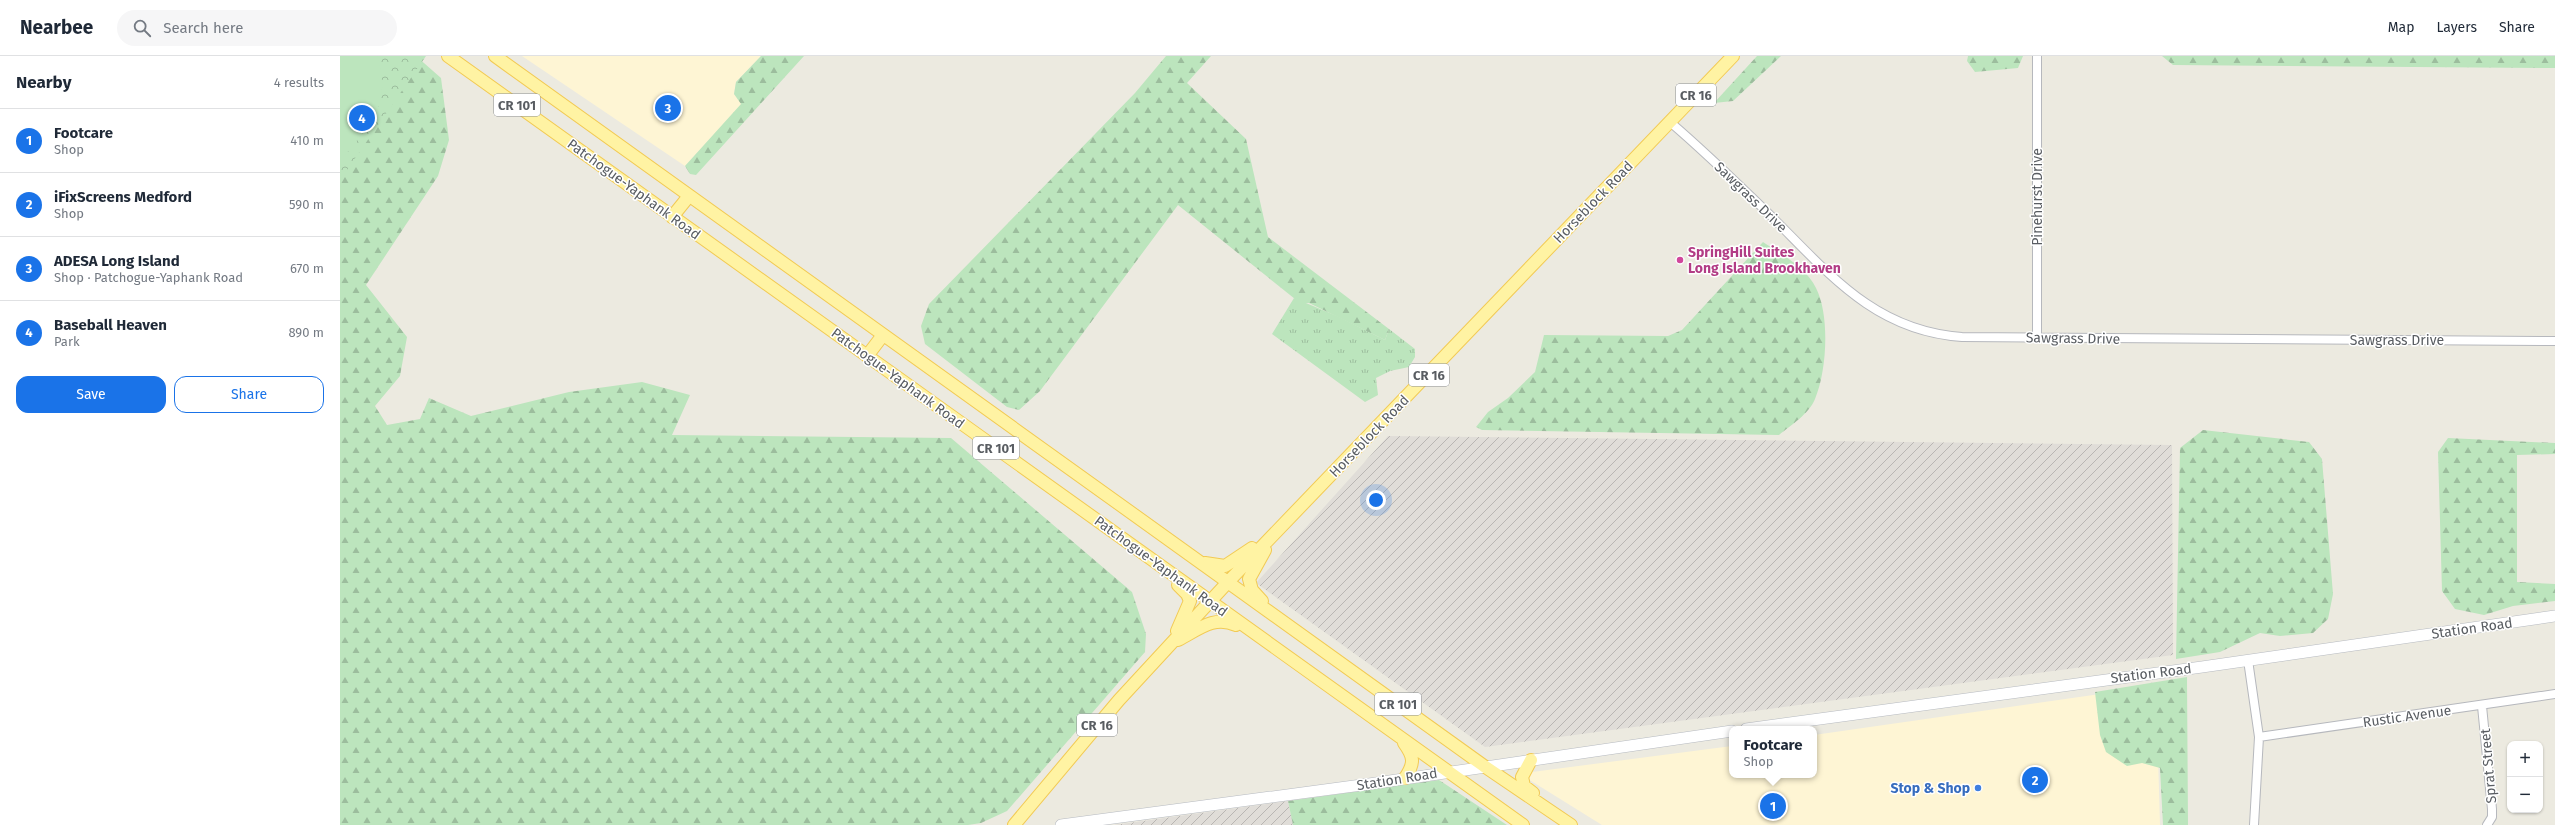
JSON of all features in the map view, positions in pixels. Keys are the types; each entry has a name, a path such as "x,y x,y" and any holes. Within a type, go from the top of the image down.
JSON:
{"main road":[{"name":"Patchogue-Yaphank Road","path":"448,56 1523,825"},
{"name":"Patchogue-Yaphank Road","path":"495,56 1484,766 1559,817"},
{"name":"Horseblock Road","path":"1014,825 1106,715 1210,601 1733,56"},
{"path":"672,217 689,196"},
{"path":"867,356 883,335"},
{"path":"1200,562 1225,566 1278,530"},
{"path":"1278,530 1250,575 1249,583 1252,590 1283,621"},
{"path":"1157,564 1189,598 1189,605 1172,642"},
{"name":"Station Road","path":"1768,726 2555,616"},
{"path":"1172,642 1218,620 1226,621 1251,631"},
{"name":"Station Road","path":"1061,825 1729,731"},
{"path":"1400,737 1413,757 1412,767 1405,778"},
{"path":"1531,760 1522,773 1522,782 1559,817"},
{"name":"CR 101","path":"1559,817 1571,825"}],"street":[{"name":"Pinehurst Drive","path":"2037,56 2037,338"},
{"name":"Sawgrass Drive","path":"1670,122 1838,282 1874,310 1900,324 1933,334 2037,338 2555,341"},
{"path":"2248,660 2259,736 2254,825"},
{"name":"Rustic Avenue","path":"2259,736 2482,706 2555,694"},
{"name":"Sprat Street","path":"2482,706 2492,809 2492,817 2487,825"}],"shaded area":[{"path":"522,56 761,56 736,82 734,94 742,104 685,166"},
{"path":"1388,436 2172,445 2173,655 1485,747 1256,583"},
{"path":"2156,686 2160,825 1602,825 1528,779 1532,772 1729,746 1729,778 1817,778 1817,735"},
{"path":"1288,801 1293,825 1114,825"}],"green space":[{"path":"340,56 426,56 340,180"},
{"path":"340,56 377,56 381,74 382,89 380,102 369,125 340,162"},
{"path":"416,56 441,78 449,140 438,176 366,285 407,337 400,376 375,406 387,425 420,419 429,398 471,416 569,392 642,382 690,395 672,435 951,438 1132,592 1146,634 1145,652 1007,811 981,823 968,825 340,825 340,171"},
{"path":"761,56 804,56 696,175 690,174 685,166 741,104 734,94 736,82"},
{"path":"1166,56 1211,56 1187,83 1246,139 1268,237 1389,329 1385,340 1309,303 1300,303 1178,205 1040,391 1019,410 1007,407 925,344 921,326 929,304 1135,93"},
{"path":"1757,56 1781,56 1733,101 1714,103"},
{"path":"1968,56 2023,56 2018,68 1975,72 1967,61"},
{"path":"2162,56 2555,56 2555,68 2173,65"},
{"path":"1763,242 1800,267 1812,280 1820,299 1825,328 1822,374 1815,399 1809,410 1779,435 1482,430 1476,427 1488,412 1508,398 1535,372 1544,335 1668,336 1682,330"},
{"path":"1294,298 1337,316 1385,340 1389,329 1415,349 1415,357 1409,367 1390,371 1376,378 1378,395 1365,402 1272,334"},
{"path":"2203,430 2309,442 2322,459 2333,594 2328,619 2313,633 2280,636 2260,633 2220,652 2176,659 2180,448"},
{"path":"2448,438 2555,443 2555,454 2517,455 2517,582 2555,584 2555,601 2513,606 2484,615 2455,609 2442,591 2438,452"},
{"path":"2187,677 2188,825 2163,825 2160,768 2142,763 2127,766 2106,752 2100,735 2095,692"},
{"path":"1439,780 1507,825 1293,825 1288,801"}],"place":[{"name":"ADESA Long Island","path":"668,108"},
{"name":"Baseball Heaven","path":"362,118"},
{"name":"SpringHill Suites Long Island Brookhaven","path":"1680,260"},
{"name":"iFixScreens Medford","path":"2035,780"},
{"name":"Stop & Shop","path":"1978,788"},
{"name":"Footcare","path":"1773,806"}]}
